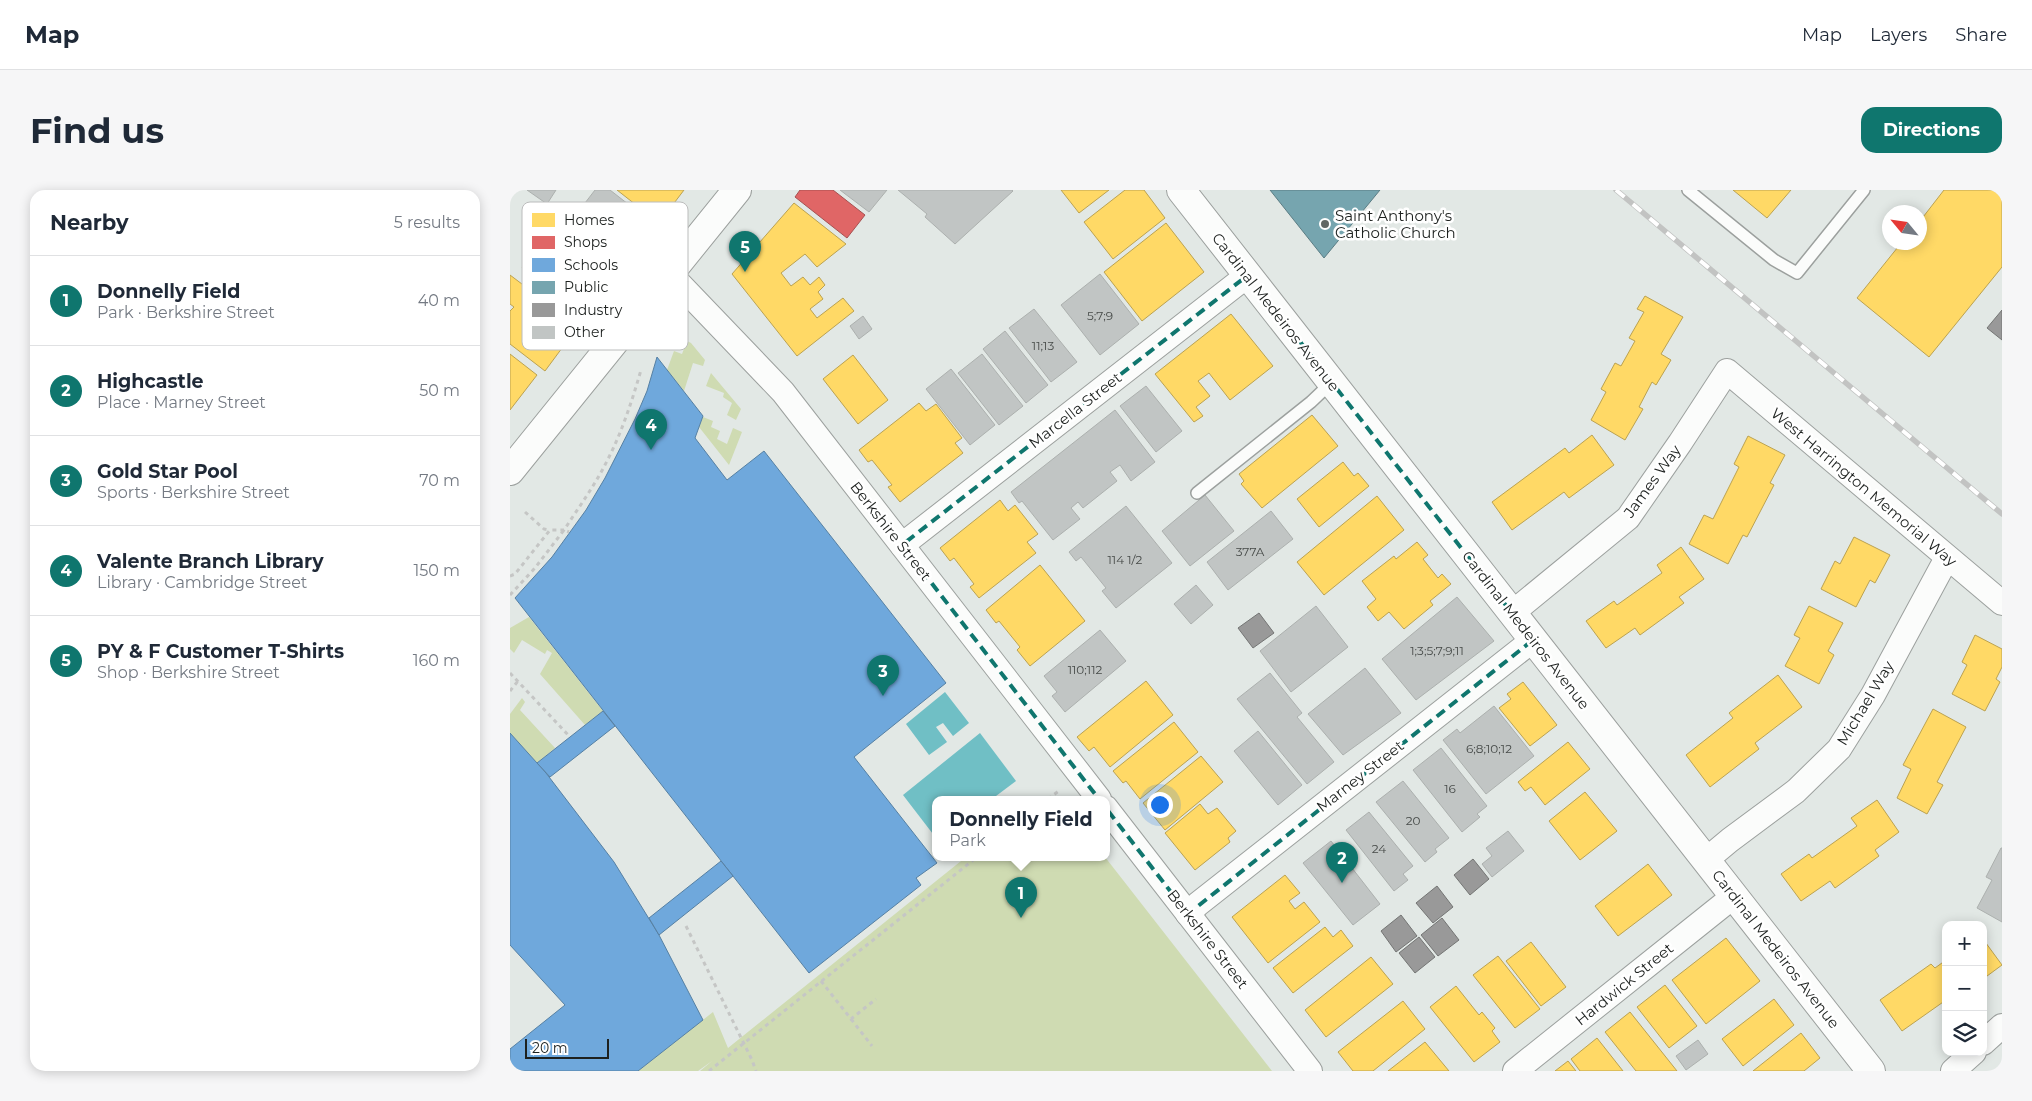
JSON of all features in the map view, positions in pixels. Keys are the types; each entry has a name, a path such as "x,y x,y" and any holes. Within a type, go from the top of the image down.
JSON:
{"main road":[{"path":"688,251 737,190"},
{"name":"Cardinal Medeiros Avenue","path":"1181,190 1871,1071"},
{"path":"510,471 608,350"}],"street":[{"name":"Marcella Street","path":"902,546 1248,275"},
{"name":"Berkshire Street","path":"688,293 783,392 1097,796"},
{"name":"West Harrington Memorial Way","path":"1726,371 2002,603"},
{"name":"James Way","path":"1512,613 1628,518 1680,443 1726,371"},
{"name":"Michael Way","path":"1706,860 1796,791 1839,749 1873,695 1942,567 1949,560"},
{"name":"Marney Street","path":"1188,914 1198,904 1534,640"},
{"name":"Berkshire Street","path":"1110,813 1310,1071"},
{"name":"Hardwick Street","path":"1515,1071 1734,896"},
{"path":"1987,1039 2002,1026"},
{"path":"1954,1071 1970,1056"}],"lane":[{"path":"1688,190 1774,260 1797,273 1864,190"},
{"path":"1196,494 1311,402 1332,382"}],"path":[{"path":"510,595 535,568 564,530 607,462 629,412 641,370"},
{"path":"525,512 544,529 569,532"},
{"path":"510,576 515,574 550,530"},
{"path":"510,674 570,737"},
{"path":"510,691 518,681"},
{"path":"709,1071 972,861"},
{"path":"686,926 756,1071"},
{"path":"821,981 872,1046"},
{"path":"851,1020 876,999"}],"highlighted area":[{"path":"1248,275 1533,640 1188,914 902,545"}],"green space":[{"path":"688,342 705,360 703,366 693,363 684,391 667,370 674,351 682,354 684,350 688,350"},
{"path":"711,373 741,409 736,420 727,415 732,403 723,397 724,393 706,386"},
{"path":"703,417 713,421 711,427 720,431 717,439 727,444 733,428 742,432 729,465 699,427"},
{"path":"529,617 603,711 585,725 540,674 552,653 547,650 545,654 522,640 514,653 510,649 510,628"},
{"path":"522,698 525,702 520,710 555,748 537,763 510,733 510,714"},
{"path":"961,861 1108,861 1272,1071 700,1071 712,1061 698,1071 638,1071 713,1012 728,1048"}],"water":[{"path":"945,692 969,723 953,736 943,723 936,727 947,742 929,755 906,724"},
{"path":"980,733 1016,781 996,796 932,796 932,833 903,795"}],"building: Homes":[{"path":"617,190 684,190 675,202 632,202"},
{"path":"1061,190 1109,190 1079,213"},
{"path":"1125,190 1144,190 1165,218 1113,259 1084,222"},
{"path":"1733,190 1791,190 1767,218"},
{"path":"1944,190 2002,190 2002,267 1929,357 1857,298 1896,250 1927,250 1927,212"},
{"path":"794,203 846,244 817,267 805,254 781,273 791,286 803,277 810,285 819,277 825,285 818,292 823,299 810,309 817,318 843,298 854,311 797,356 732,274"},
{"path":"1166,223 1204,272 1142,321 1104,272"},
{"path":"510,275 522,284 522,350 561,350 545,371 510,344 510,311 514,307 510,304"},
{"path":"1645,296 1683,317 1661,354 1671,360 1656,385 1652,382 1639,407 1643,409 1625,440 1591,420 1606,392 1601,389 1615,363 1621,366 1635,341 1629,338 1644,312 1637,309"},
{"path":"1231,314 1273,366 1230,400 1209,373 1198,381 1210,396 1196,407 1203,416 1194,422 1155,374"},
{"path":"510,354 537,375 510,410"},
{"path":"853,355 888,400 858,424 823,379"},
{"path":"919,403 926,411 936,404 962,438 955,443 963,453 900,502 888,487 892,485 872,460 868,462 859,450"},
{"path":"1312,415 1338,446 1262,508 1241,484 1244,481 1239,474"},
{"path":"1592,435 1614,465 1569,498 1564,492 1512,530 1492,502 1565,448 1569,453"},
{"path":"1748,436 1785,455 1770,483 1774,485 1747,537 1743,535 1728,564 1689,544 1704,515 1713,519 1739,467 1734,464"},
{"path":"1343,462 1354,476 1358,473 1369,486 1319,527 1297,499"},
{"path":"1377,496 1404,530 1324,595 1297,562"},
{"path":"1000,500 1008,511 1015,505 1038,534 1027,542 1036,553 979,598 970,587 974,584 954,558 950,561 940,548"},
{"path":"1854,537 1890,555 1875,583 1870,580 1856,607 1821,589 1835,561 1840,564"},
{"path":"1417,542 1428,555 1423,559 1438,578 1442,574 1451,584 1430,601 1433,605 1404,629 1389,612 1378,621 1367,607 1376,599 1362,581 1394,556 1396,559"},
{"path":"1681,547 1704,579 1679,597 1684,603 1640,635 1635,628 1606,648 1586,621 1614,601 1617,605 1662,573 1657,565"},
{"path":"1040,565 1085,621 1030,666 1017,650 1020,647 999,621 996,623 986,610"},
{"path":"1809,606 1843,623 1828,651 1834,655 1819,684 1785,666 1800,638 1794,635"},
{"path":"1975,635 2002,649 2002,667 1996,679 2000,682 1985,711 1952,694 1967,665 1962,662"},
{"path":"1778,675 1802,707 1755,743 1759,749 1710,787 1686,755 1733,718 1729,713"},
{"path":"1146,681 1173,715 1110,767 1094,747 1089,751 1077,737"},
{"path":"1523,682 1557,725 1530,746 1499,708 1511,699 1507,694"},
{"path":"1933,709 1966,727 1937,782 1943,785 1927,814 1897,798 1911,769 1903,765"},
{"path":"1174,722 1198,752 1140,799 1126,781 1123,783 1113,771"},
{"path":"1568,742 1590,769 1545,805 1531,787 1525,791 1518,782"},
{"path":"1201,756 1223,782 1165,830 1143,803"},
{"path":"1585,792 1617,831 1580,860 1549,821"},
{"path":"1877,800 1899,832 1875,850 1879,856 1835,888 1830,881 1801,901 1781,874 1809,854 1812,858 1857,826 1851,818"},
{"path":"1200,804 1208,814 1217,808 1236,831 1228,838 1230,842 1195,870 1165,833"},
{"path":"1648,864 1672,895 1618,936 1595,906"},
{"path":"1285,875 1300,893 1289,901 1295,909 1304,902 1320,922 1268,963 1232,917"},
{"path":"1325,927 1333,937 1341,930 1353,946 1293,993 1273,968"},
{"path":"1726,938 1760,981 1706,1024 1672,980"},
{"path":"1531,942 1566,987 1541,1006 1506,961"},
{"path":"1987,944 2002,965 1987,976"},
{"path":"1498,956 1540,1009 1515,1028 1473,975"},
{"path":"1371,957 1393,984 1326,1037 1305,1010"},
{"path":"1942,963 1942,1003 1902,1031 1880,1000 1931,964 1935,968"},
{"path":"1665,985 1697,1026 1669,1048 1637,1007"},
{"path":"1456,986 1479,1015 1482,1012 1495,1028 1492,1031 1500,1042 1474,1062 1430,1007"},
{"path":"1774,999 1794,1025 1743,1066 1722,1039"},
{"path":"1403,1001 1425,1029 1373,1071 1353,1071 1338,1052"},
{"path":"1630,1012 1677,1071 1636,1071 1605,1032"},
{"path":"1801,1033 1820,1058 1804,1071 1753,1071"},
{"path":"1597,1038 1623,1071 1580,1071 1571,1059"},
{"path":"1425,1042 1449,1071 1388,1071"},
{"path":"1568,1061 1576,1071 1555,1071"}],"building: Shops":[{"path":"800,190 833,190 865,215 847,238 795,197"}],"building: Schools":[{"path":"657,357 703,416 695,438 727,480 764,451 946,683 854,757 932,857 932,861 937,863 916,878 921,885 809,973 515,598 552,557 586,510 605,478 647,391"},
{"path":"603,711 615,726 550,777 537,763"},
{"path":"510,733 546,773 614,862 659,935 703,1020 638,1071 510,1071 510,1049 565,1005 510,945"},
{"path":"721,861 733,876 659,935 649,918"}],"building: Public":[{"name":"Saint Anthony's Catholic Church","path":"1270,190 1380,190 1324,258"}],"building: Industry":[{"path":"2002,310 2002,340 1987,328"},
{"path":"1259,613 1274,633 1253,648 1238,628"},
{"path":"1473,859 1489,879 1470,895 1454,875"},
{"path":"1437,886 1453,907 1433,923 1416,903"},
{"path":"1401,915 1417,936 1396,952 1381,931"},
{"path":"1442,918 1459,940 1438,956 1421,935"},
{"path":"1419,937 1435,957 1415,973 1399,953"}],"building: Other":[{"path":"527,190 556,190 548,202 544,202"},
{"path":"595,190 610,190 625,202 586,202"},
{"path":"840,190 887,190 869,212"},
{"path":"898,190 1013,191 955,244 925,217 927,214"},
{"path":"1100,274 1139,324 1100,355 1061,305"},
{"path":"1034,309 1077,362 1051,382 1009,328"},
{"path":"863,316 872,329 859,339 850,326"},
{"path":"1005,331 1048,385 1026,403 983,349"},
{"path":"982,354 1023,406 999,425 958,373"},
{"path":"951,369 995,425 970,445 926,389"},
{"path":"1146,386 1182,431 1156,452 1120,406"},
{"path":"1115,410 1155,462 1131,481 1120,465 1110,472 1117,481 1083,508 1078,502 1071,508 1080,519 1053,540 1022,501 1019,503 1011,492"},
{"path":"1205,495 1234,531 1190,566 1162,531"},
{"path":"1126,506 1172,563 1116,608 1102,591 1106,588 1081,557 1076,561 1069,552"},
{"path":"1271,511 1293,539 1228,590 1207,562"},
{"path":"1196,585 1213,605 1191,624 1174,604"},
{"path":"1457,597 1494,641 1416,700 1382,659"},
{"path":"1316,606 1348,647 1291,692 1260,651"},
{"path":"1100,630 1126,661 1065,712 1052,696 1057,692 1044,676"},
{"path":"1365,668 1401,713 1343,755 1308,714"},
{"path":"1270,673 1302,713 1297,717 1334,762 1307,784 1237,699"},
{"path":"1494,706 1534,756 1486,794 1443,740 1457,729 1460,733"},
{"path":"1258,731 1302,785 1278,805 1234,751"},
{"path":"1441,748 1487,806 1477,814 1480,817 1462,832 1413,770"},
{"path":"1403,781 1449,838 1435,849 1437,852 1425,862 1376,802"},
{"path":"1369,812 1413,866 1403,874 1408,880 1394,891 1346,830"},
{"path":"1508,831 1524,851 1492,877 1482,864 1492,856 1486,848"},
{"path":"1331,841 1380,904 1353,925 1303,863"},
{"path":"2001,848 2002,922 1977,908 1992,880 1986,877"},
{"path":"1698,1040 1708,1054 1686,1070 1676,1056"}],"railway":[{"path":"1616,190 2002,514"}],"place":[{"name":"Saint Anthony's Catholic Church","path":"1325,224"},
{"name":"PY & F Customer T-Shirts","path":"745,272"},
{"name":"Valente Branch Library","path":"651,450"},
{"name":"Gold Star Pool","path":"883,696"},
{"name":"Highcastle","path":"1342,883"},
{"name":"Donnelly Field","path":"1021,918"}]}
